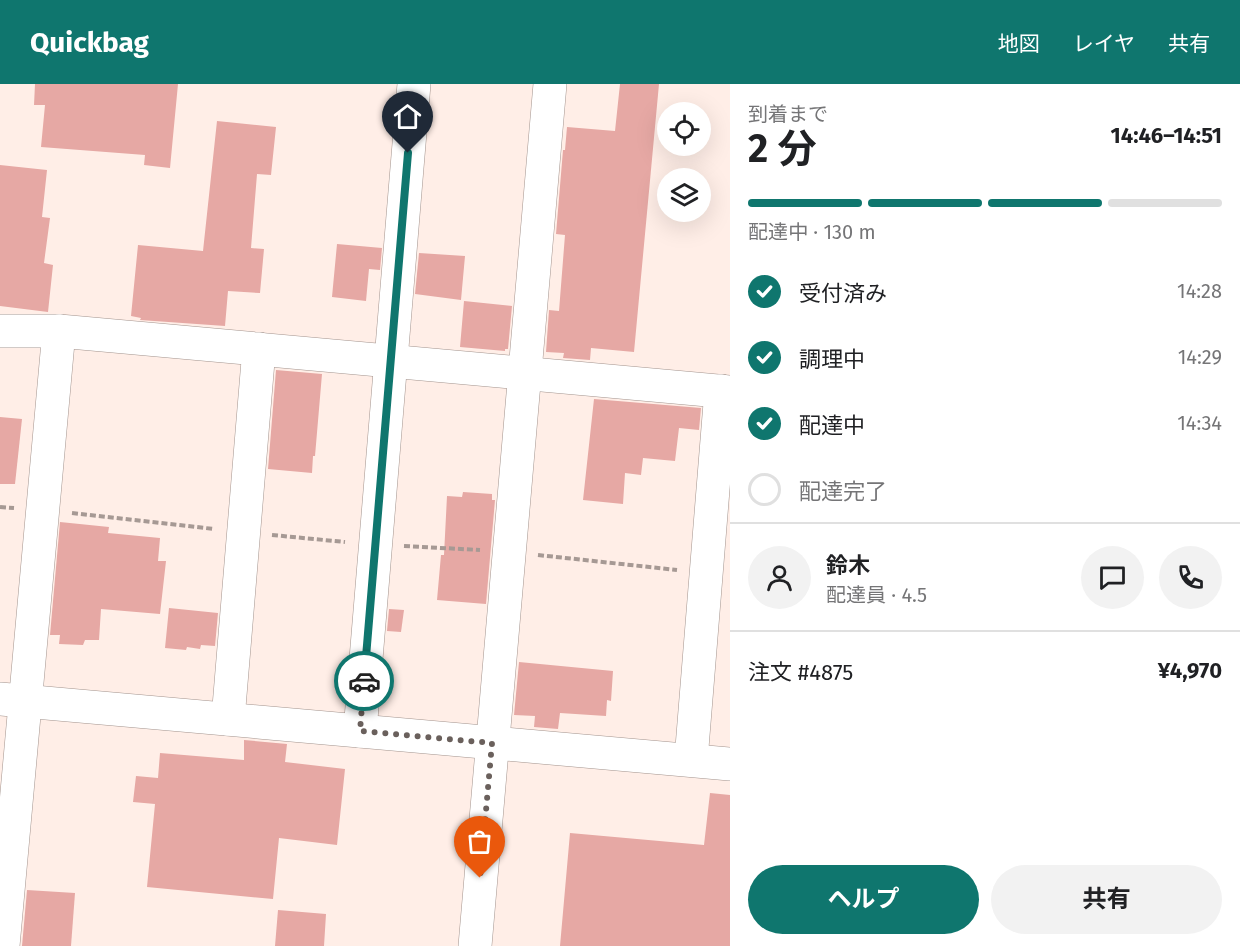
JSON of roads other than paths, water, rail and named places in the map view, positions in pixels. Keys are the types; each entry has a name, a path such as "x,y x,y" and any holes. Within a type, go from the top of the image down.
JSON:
{"street":[{"path":"360,731 414,84"},
{"path":"475,946 550,84"},
{"path":"0,331 59,331 725,392 691,760"},
{"path":"3,946 13,700 59,331"},
{"path":"228,719 259,349"},
{"path":"13,700 730,764"}]}
